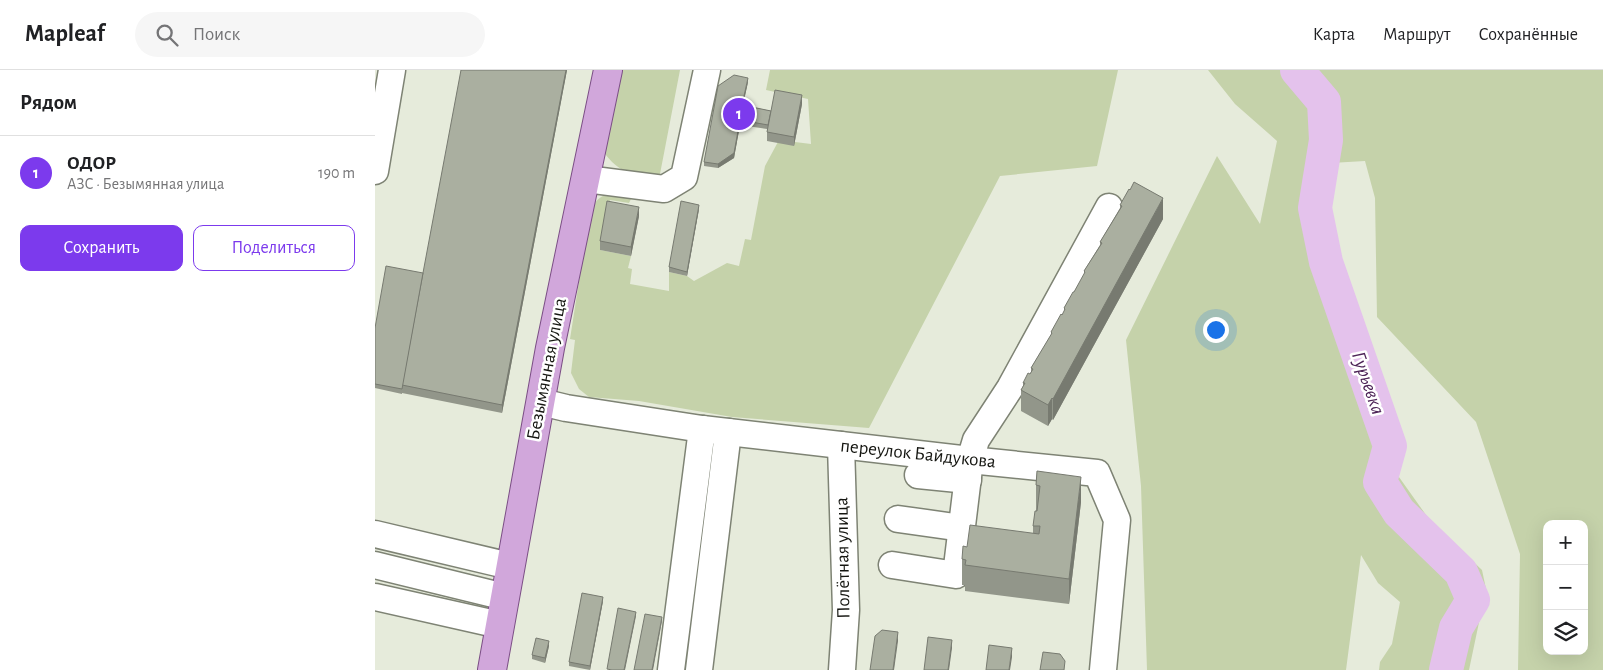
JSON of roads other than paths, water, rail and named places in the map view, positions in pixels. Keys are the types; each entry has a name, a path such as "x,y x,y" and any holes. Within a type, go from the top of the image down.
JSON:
{"main road":[{"name":"Безымянная улица","path":"492,670 550,348 608,70"}],"street":[{"path":"375,171 392,70"},
{"path":"586,179 664,188 684,177 707,70"},
{"path":"892,565 956,575 969,470 976,440 1010,388 1109,207"},
{"name":"переулок Байдукова","path":"541,402 566,408 728,432 841,445 969,470 1097,473 1117,520 1103,670"},
{"path":"671,670 702,428"},
{"path":"699,670 728,432"},
{"name":"Полётная улица","path":"841,445 846,610 842,670"},
{"path":"918,475 969,470"},
{"path":"898,520 962,528"},
{"path":"375,534 510,566"},
{"path":"375,565 505,597"},
{"path":"375,598 500,625"}],"waterway":[{"name":"Гурьевка","path":"1297,70 1324,102 1326,140 1315,208 1326,262 1390,446 1380,482 1399,512 1461,572 1473,600 1456,628 1446,670"}],"place":[{"name":"ОДОР","path":"739,114"}]}
